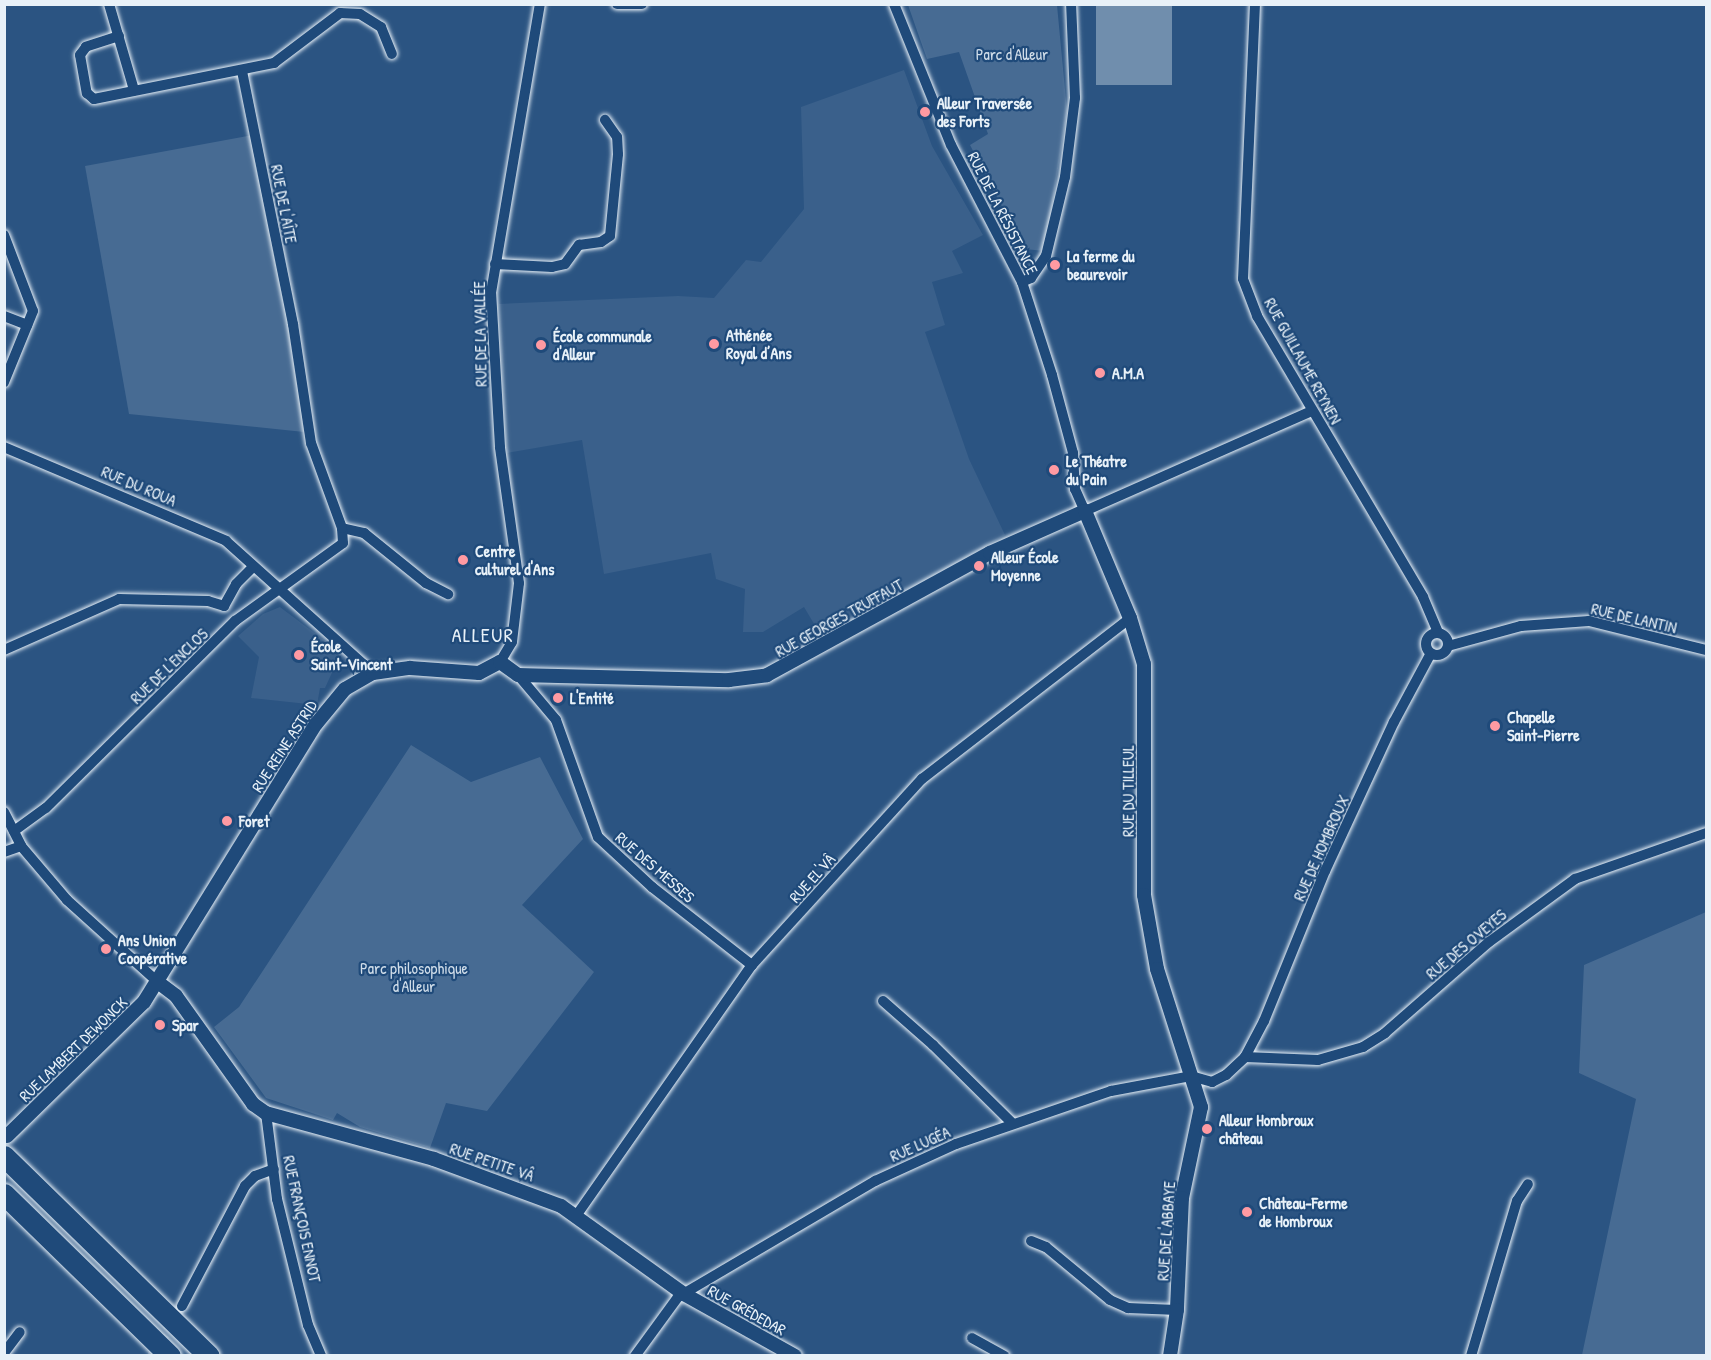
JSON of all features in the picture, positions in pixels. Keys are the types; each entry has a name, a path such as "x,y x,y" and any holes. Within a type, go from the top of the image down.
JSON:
{"highway":[{"path":"6,1146 209,1356"},
{"path":"4,1194 170,1356"}],"street":[{"path":"109,4 134,90"},
{"name":"RUE DE LA VALLÉE","path":"500,662 512,642 519,583 496,396 491,293 540,4"},
{"path":"617,4 642,4"},
{"name":"RUE DE LA RÉSISTANCE","path":"894,4 951,145 1022,282 1052,375 1073,453 1075,489 1085,511"},
{"path":"1022,282 1031,278 1046,256 1065,177 1075,98 1071,4"},
{"name":"RUE GUILLAUME REYNEN","path":"1255,4 1243,279 1257,316 1423,597 1438,633"},
{"path":"119,36 86,48 80,55 87,93 94,99 274,63 340,13 360,14 381,27 392,54"},
{"name":"RUE DE L'AÎTE","path":"242,70 293,324 311,443 342,528"},
{"path":"495,264 565,264 579,245 602,242 610,236 618,154 617,137 605,120"},
{"path":"4,235 33,311 4,382"},
{"path":"4,316 27,325"},
{"path":"1085,511 1312,411"},
{"name":"RUE DU ROUA","path":"4,447 210,532 253,567 372,673"},
{"name":"RUE DU TILLEUL","path":"1085,511 1130,618 1144,664 1144,895 1157,969 1191,1076"},
{"name":"RUE GEORGES TRUFFAUT","path":"518,675 729,680 766,675 990,553 1085,511"},
{"path":"342,528 364,533 426,583 448,594"},
{"name":"RUE DE L'ENCLOS","path":"14,831 46,808 235,621 275,589 339,548 344,536 342,528"},
{"path":"224,606 236,584 253,567"},
{"path":"4,650 119,599 208,601 224,606 235,621"},
{"name":"RUE EL'VÂ","path":"576,1216 752,965 922,779 1130,618"},
{"name":"RUE DE LANTIN","path":"1448,646 1521,626 1589,621 1707,650"},
{"path":"1438,633 1447,638 1448,646 1443,654 1431,653 1427,641 1438,633"},
{"name":"RUE DE HOMBROUX","path":"1245,1058 1264,1022 1325,871 1394,722 1431,653"},
{"path":"500,662 518,675"},
{"name":"RUE REINE ASTRID","path":"159,983 316,724 345,689 372,673 410,668 480,673 500,662"},
{"name":"RUE DES MESSES","path":"518,675 559,728 598,837 652,887 752,965"},
{"path":"4,812 21,846 67,900 176,996 253,1104 266,1113"},
{"name":"RUE DES OVEYES","path":"1245,1058 1318,1060 1363,1047 1385,1033 1489,942 1575,879 1707,833"},
{"path":"4,852 21,846"},
{"name":"RUE LAMBERT DEWONCK","path":"6,1146 144,1002 159,983"},
{"path":"883,1001 933,1045 1013,1124"},
{"name":"RUE LUGÉA","path":"684,1294 874,1180 956,1144 1111,1091 1191,1076 1212,1082 1245,1058"},
{"name":"RUE DE L'ABBAYE","path":"1170,1356 1177,1310 1182,1198 1201,1107 1191,1076"},
{"name":"RUE PETITE VÂ","path":"266,1113 434,1159 536,1195 576,1216 684,1294"},
{"name":"RUE FRANÇOIS ENNOT","path":"266,1113 274,1169 308,1325 321,1356"},
{"path":"182,1305 245,1186 255,1176 274,1169"},
{"path":"1471,1356 1517,1201 1527,1184"},
{"path":"1031,1241 1046,1247 1110,1300 1128,1308 1177,1310"},
{"path":"635,1356 684,1294"},
{"name":"RUE GRÉDEDAR","path":"684,1294 795,1356"},
{"path":"4,1353 20,1332"},
{"path":"972,1338 1004,1356"}],"shaded area":[{"path":"1096,5 1172,5 1172,85 1096,85"},
{"name":"Athénée Royal d’Ans","path":"904,70 932,146 983,235 952,251 963,273 932,282 945,325 925,332 969,459 1005,535 823,639 804,607 763,632 743,632 745,589 716,579 711,553 604,574 582,440 507,453 499,304 678,296 714,298 746,260 761,262 804,209 801,107"},
{"name":"École Saint-Vincent","path":"280,607 341,653 325,688 320,688 317,705 251,698 259,657 238,636 263,614"}],"green space":[{"name":"Parc d'Alleur","path":"908,5 1057,5 1067,111 1045,251 1024,249 970,145 988,134 959,52 927,59"},
{"path":"253,135 293,324 304,432 129,414 85,166"},
{"name":"Parc philosophique d'Alleur","path":"411,745 471,782 540,757 583,839 522,905 594,972 487,1111 446,1103 430,1148 360,1127 337,1113 333,1120 266,1098 214,1027 239,1007"},
{"path":"1706,912 1706,1355 1582,1355 1636,1099 1579,1073 1584,965"}],"tunnel":[{"path":"152,1356 182,1306"}],"place":[{"name":"Alleur Traversée des Forts","path":"925,112"},
{"name":"La ferme du beaurevoir","path":"1055,265"},
{"name":"Athénée Royal d’Ans","path":"714,344"},
{"name":"École communale d'Alleur","path":"541,345"},
{"name":"A.M.A","path":"1100,373"},
{"name":"Le Théatre du Pain","path":"1054,470"},
{"name":"Centre culturel d'Ans","path":"463,560"},
{"name":"Alleur École Moyenne","path":"979,566"},
{"name":"École Saint-Vincent","path":"299,655"},
{"name":"L'Entité","path":"558,698"},
{"name":"Chapelle Saint-Pierre","path":"1495,726"},
{"name":"Foret","path":"227,821"},
{"name":"Ans Union Coopérative","path":"106,949"},
{"name":"Spar","path":"160,1025"},
{"name":"Alleur Hombroux château","path":"1207,1129"},
{"name":"Château-Ferme de Hombroux","path":"1247,1212"}],"district":[{"name":"ALLEUR","path":"483,634"}]}
